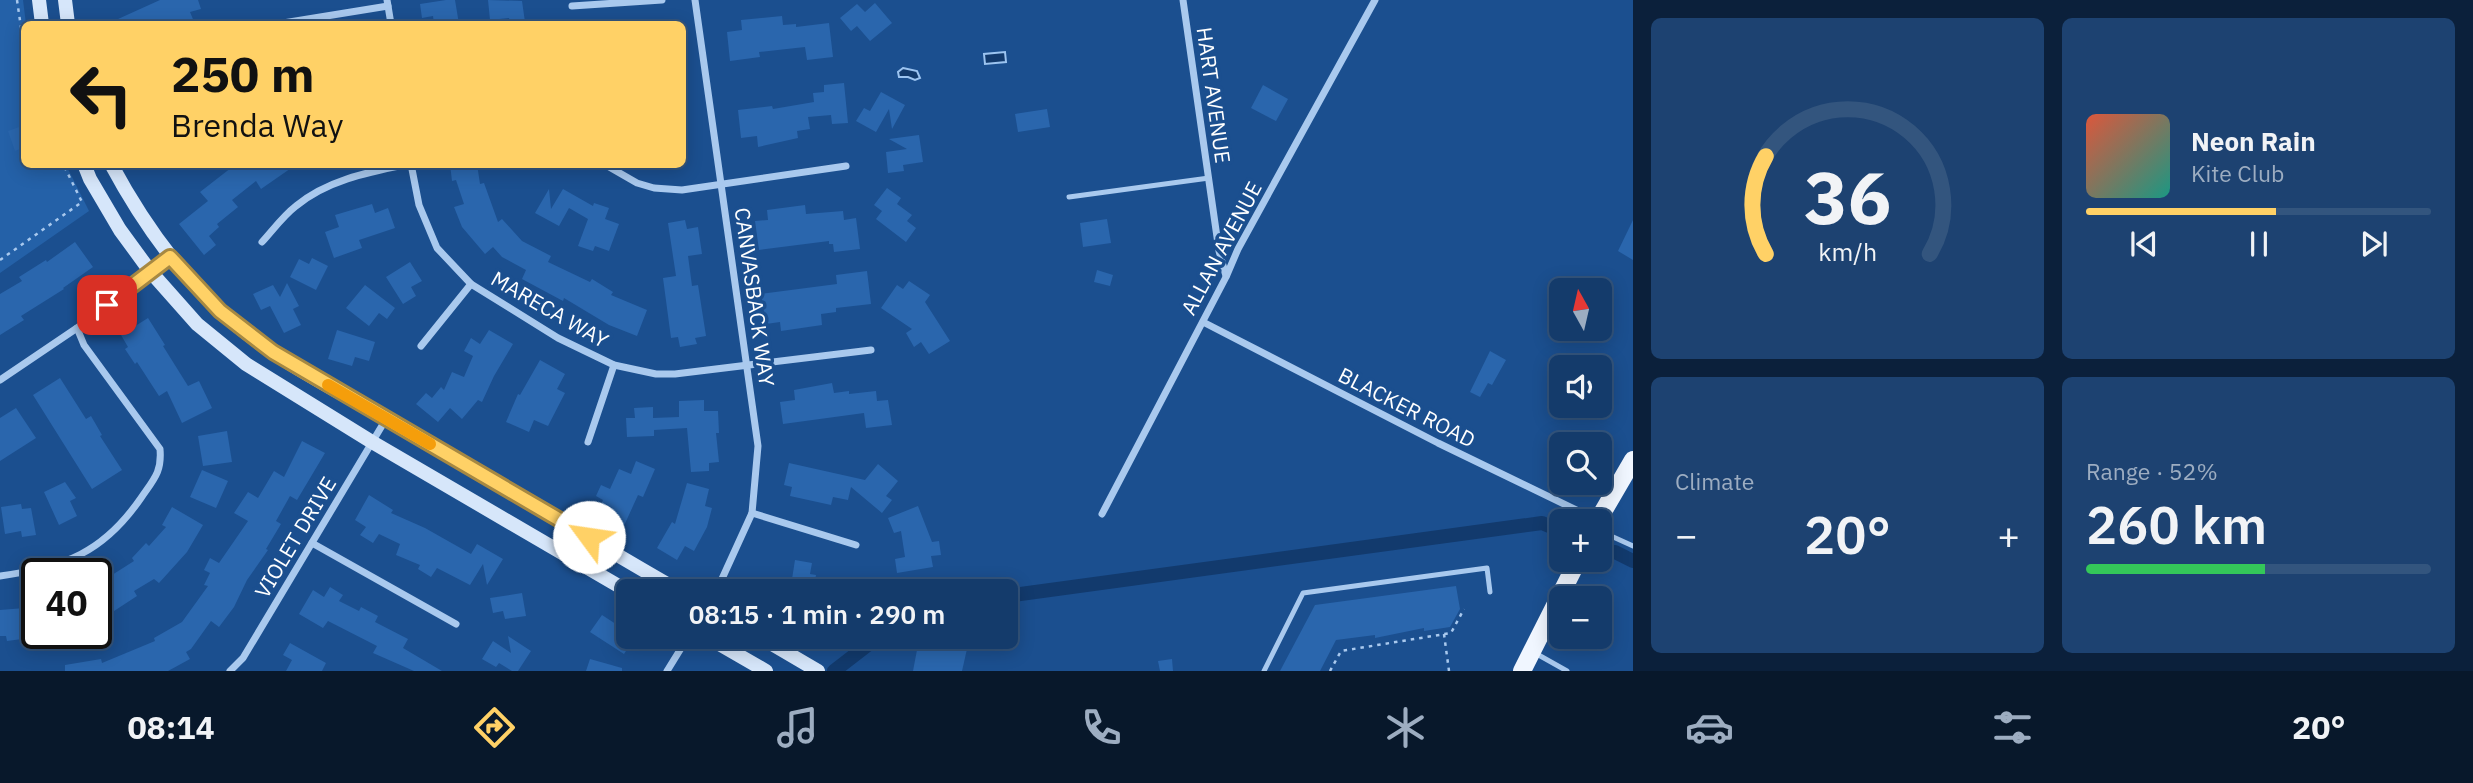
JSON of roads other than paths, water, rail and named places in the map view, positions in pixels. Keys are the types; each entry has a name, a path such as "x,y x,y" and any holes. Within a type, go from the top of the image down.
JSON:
{"main road":[{"path":"1605,509 1633,460"},
{"path":"1522,671 1572,572"}],"street":[{"path":"39,0 42,21"},
{"path":"65,0 68,21"},
{"path":"572,6 662,0"},
{"name":"CANVASBACK WAY","path":"695,0 758,446 752,513 722,579"},
{"name":"HART AVENUE","path":"1183,0 1219,251 1226,277"},
{"name":"ALLAN AVENUE","path":"1101,514 1203,322 1238,249 1375,0"},
{"path":"292,21 388,3 391,21"},
{"path":"611,168 638,183 654,188 682,190 845,166"},
{"path":"86,168 120,230 150,271 197,324 246,364 372,442 616,584"},
{"path":"113,168 152,235 170,257 220,311 264,345 659,579"},
{"path":"262,242 296,206 323,188 390,168"},
{"name":"MARECA WAY","path":"410,168 419,205 437,248 471,284 558,338 614,365 656,374 871,351"},
{"path":"0,380 77,328 170,257"},
{"path":"421,346 471,284"},
{"name":"BLACKER ROAD","path":"1203,322 1438,443 1573,509"},
{"path":"0,576 55,565 90,550 125,522 161,465 160,449 84,345 77,328"},
{"path":"588,442 614,365"},
{"name":"VIOLET DRIVE","path":"230,671 243,658 386,419"},
{"path":"752,513 856,545"},
{"path":"312,542 456,624"},
{"path":"667,671 681,649"},
{"path":"728,649 766,671"},
{"path":"781,649 813,668"}],"lane":[{"path":"1069,197 1209,178"},
{"path":"1612,536 1633,546"},
{"path":"1264,671 1303,593 1487,568 1490,592"},
{"path":"1532,652 1567,671"}],"waterway":[{"path":"1018,594 1542,523 1549,526"},
{"path":"1615,552 1633,561"},
{"path":"834,671 862,649"}]}
